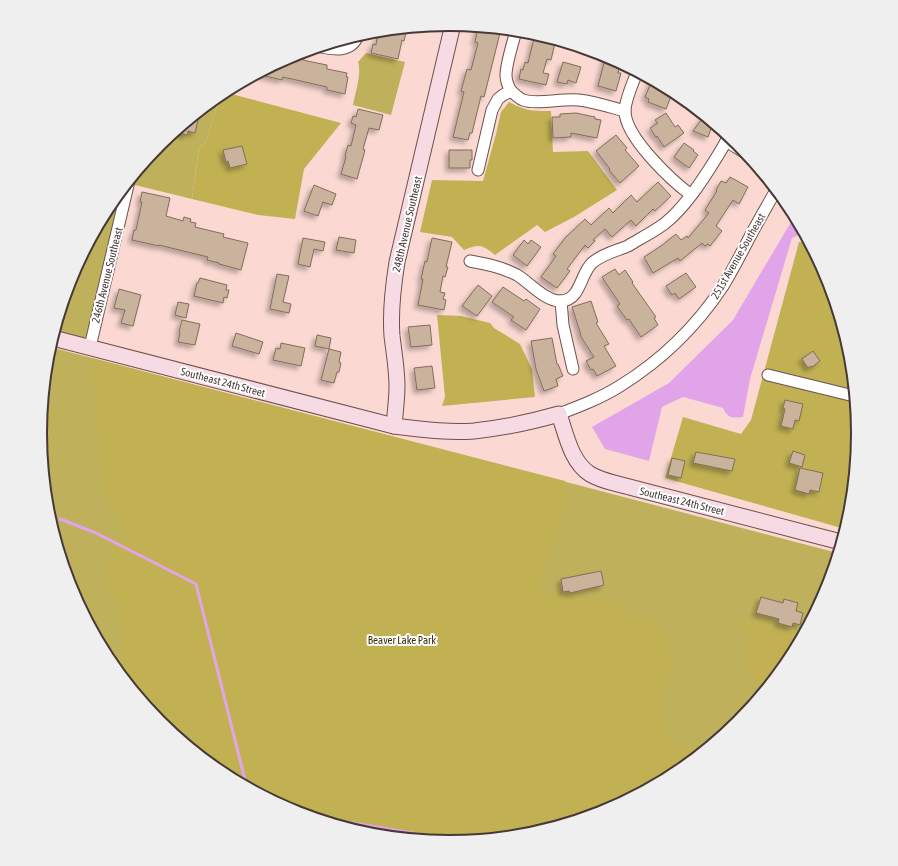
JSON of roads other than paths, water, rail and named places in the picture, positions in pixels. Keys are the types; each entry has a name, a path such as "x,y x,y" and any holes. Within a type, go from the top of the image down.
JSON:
{"street":[{"name":"248th Avenue Southeast","path":"394,426 397,371 391,319 393,286 397,262 451,31"},
{"path":"515,37 506,74 507,83 511,91 518,97 533,102 579,100 625,111"},
{"path":"333,48 350,47 353,43"},
{"path":"635,77 625,111 632,133 668,177 691,195"},
{"path":"478,170 492,110 498,99 511,91"},
{"path":"470,261 507,270 517,275 549,298 561,301 570,298 574,296 592,263 600,257 629,246 664,224 679,210 708,171 726,142"},
{"name":"246th Avenue Southeast","path":"90,347 126,194"},
{"name":"251st Avenue Southeast","path":"394,426 426,430 473,431 527,423 559,414 591,402 619,387 648,368 686,334 704,312 723,285 773,195"},
{"path":"561,301 563,325 573,369"},
{"name":"Southeast 24th Street","path":"59,339 394,426"},
{"path":"768,375 849,395"},
{"name":"Southeast 24th Street","path":"559,414 577,462 591,475 614,483 836,541"}],"waterway":[{"path":"60,519 96,533 196,584 245,779"},
{"path":"355,823 414,833"}],"park label":[{"name":"Beaver Lake Park","path":"402,640"}]}
